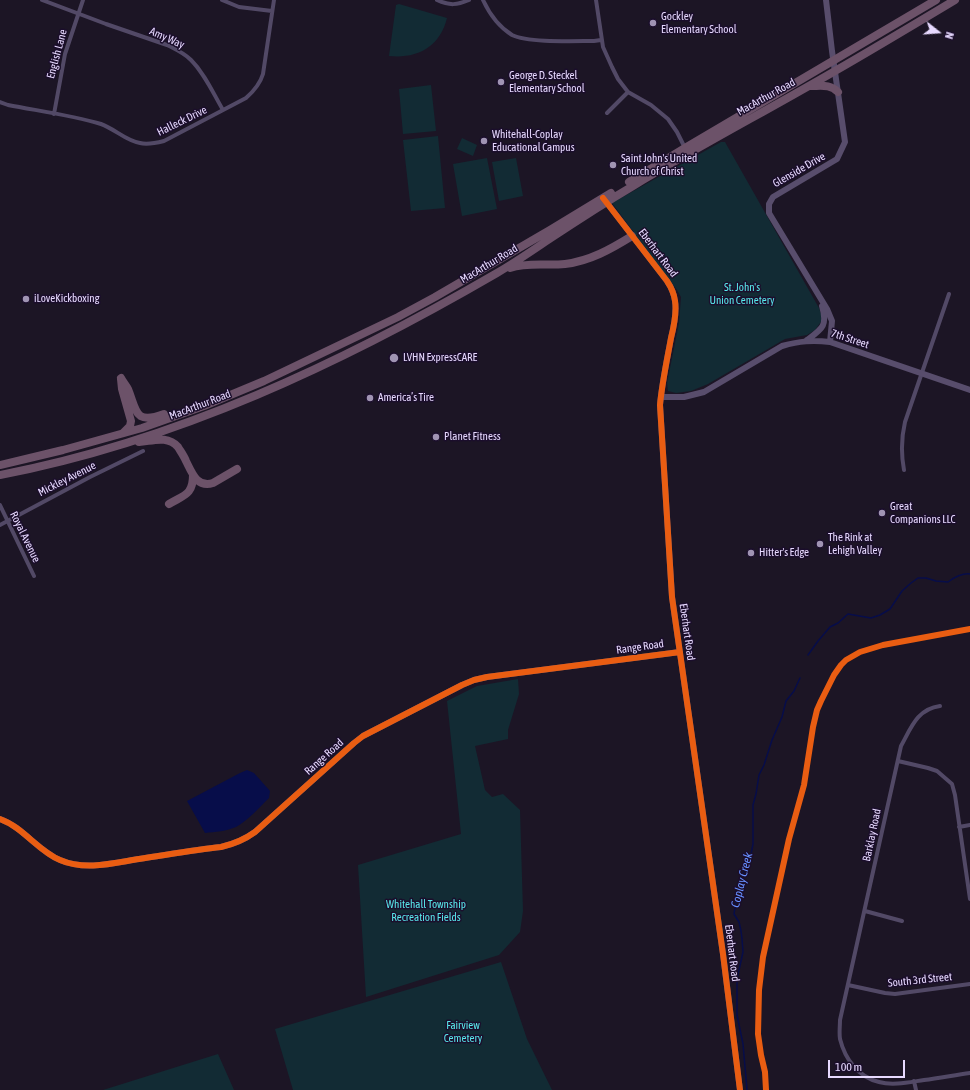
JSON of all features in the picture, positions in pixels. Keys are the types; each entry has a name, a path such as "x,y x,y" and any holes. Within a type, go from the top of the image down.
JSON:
{"highway":[{"name":"MacArthur Road","path":"0,475 62,461 132,441 226,408 314,369 412,321 496,274 685,148 936,0"},
{"name":"MacArthur Road","path":"0,465 122,434 186,412 264,381 327,352 403,314 460,283 835,71 955,0"},
{"path":"808,86 833,88 838,92"},
{"path":"496,274 518,266 533,264 565,264 589,259 632,236"},
{"path":"122,434 130,426 131,421 122,389 121,378 127,388 135,410 142,417 150,418 175,411 186,412"},
{"path":"132,441 171,441 178,447 193,475 202,484 210,484 238,469"},
{"path":"169,504 189,492 192,487 193,475"}],"street":[{"path":"42,0 78,14"},
{"name":"English Lane","path":"54,114 65,54 84,0"},
{"path":"222,0 239,7 272,11"},
{"name":"Halleck Drive","path":"0,102 103,125 133,142 148,144 164,141 246,98 255,90 263,74 274,0"},
{"path":"437,0 450,4 459,4 469,0"},
{"path":"483,0 486,7 499,24 513,35 537,40 601,40"},
{"path":"596,0 602,47 618,79 628,92 651,105 668,119 685,148"},
{"name":"Glenside Drive","path":"826,0 845,142 837,159 773,196 769,204 770,213 827,309 832,321 830,342"},
{"name":"Amy Way","path":"78,14 167,45 186,56 205,78 223,110"},
{"path":"607,113 628,92"},
{"name":"Eberhart Road","path":"605,200 667,281 674,293 674,323 660,397 672,597 723,954 740,1090"},
{"path":"904,470 902,452 903,431 949,294"},
{"path":"807,340 818,332 824,324 825,316 822,300"},
{"name":"7th Street","path":"660,397 684,397 704,392 782,346 807,340 830,342 970,390"},
{"name":"Mickley Avenue","path":"0,525 90,477 143,451"},
{"name":"Royal Avenue","path":"0,505 34,576"},
{"name":"Range Road","path":"0,819 5,820 17,828 52,856 74,865 91,866 226,846 240,841 255,832 354,742 462,685 474,680 487,678 680,652"},
{"name":"Barklay Road","path":"940,706 932,707 924,711 917,718 901,746 840,1020 840,1037 846,1057 855,1069 867,1077 879,1082 894,1083 970,1073"},
{"path":"898,761 937,771 952,784 955,795 970,899"},
{"path":"959,827 970,825"},
{"path":"865,911 902,921"},
{"name":"South 3rd Street","path":"848,985 895,994 970,984"},
{"path":"914,1081 916,1090"}],"green space":[{"path":"399,4 447,18 439,37 426,49 409,55 389,56 396,5"},
{"path":"431,85 436,131 403,134 399,89"},
{"path":"438,136 445,208 411,211 403,140"},
{"path":"462,138 477,145 473,156 457,149"},
{"name":"St. John's Union Cemetery","path":"721,142 725,142 819,308 823,319 815,330 807,335 785,339 708,384 691,391 676,393 668,391 667,383 679,323 681,297 612,203"},
{"path":"487,158 497,209 462,216 453,164"},
{"path":"516,158 523,196 499,201 492,162"},
{"name":"Whitehall Township Recreation Fields","path":"518,679 519,694 508,730 508,739 475,746 485,790 492,797 503,794 520,810 523,911 520,932 499,955 366,997 358,865 461,834 447,701 477,686"},
{"name":"Fairview Cemetery","path":"501,962 527,1039 552,1090 293,1090 275,1029"},
{"path":"218,1054 234,1090 103,1090"}],"shaded area":[{"path":"247,770 254,773 270,791 269,798 236,827 205,833 187,801"}],"waterway":[{"name":"Coplay Creek","path":"808,655 830,627 838,623 848,614 871,618 880,615 890,609 902,591 918,578 948,582 953,578 964,574 970,574"},
{"name":"Coplay Creek","path":"747,1090 743,1044 737,1015 737,979 743,952 739,922 734,914 741,878 750,859 753,844 753,805 759,775 782,717 786,701 794,691 800,678"}],"cycle path":[{"path":"603,198 667,281 672,290 675,301 675,320 660,405 672,597 723,954 740,1090"},
{"path":"766,1090 765,1072 758,1034 759,990 763,957 789,839 804,785 817,710 834,675 841,665 846,660 860,652 883,645 970,629"},
{"path":"0,819 16,828 52,856 60,860 79,865 89,866 110,864 230,845 255,832 363,736 462,685 487,677 680,652"}],"place":[{"name":"Gockley Elementary School","path":"653,23"},
{"name":"George D. Steckel Elementary School","path":"501,82"},
{"name":"Whitehall-Coplay Educational Campus","path":"484,141"},
{"name":"Saint John's United Church of Christ","path":"613,165"},
{"name":"iLoveKickboxing","path":"26,299"},
{"name":"LVHN ExpressCARE","path":"394,358"},
{"name":"America’s Tire","path":"370,398"},
{"name":"Planet Fitness","path":"436,437"},
{"name":"Great Companions LLC","path":"882,513"},
{"name":"The Rink at Lehigh Valley","path":"820,544"},
{"name":"Hitter's Edge","path":"751,553"}]}
